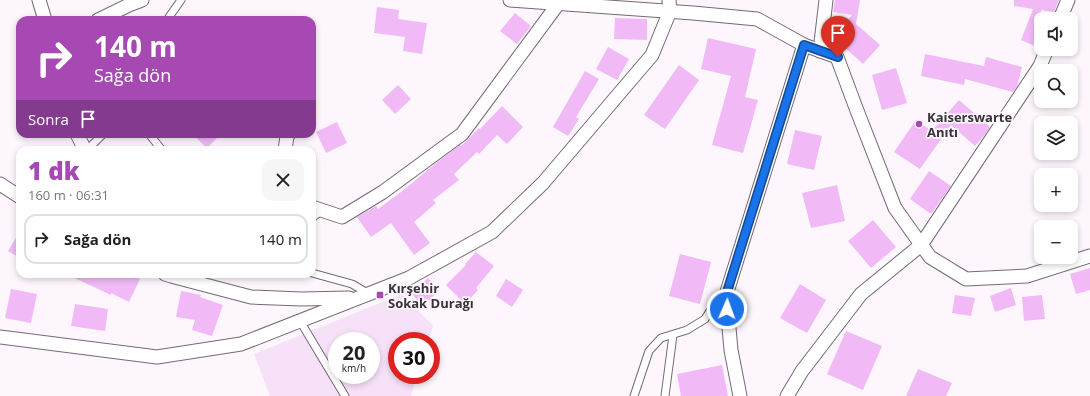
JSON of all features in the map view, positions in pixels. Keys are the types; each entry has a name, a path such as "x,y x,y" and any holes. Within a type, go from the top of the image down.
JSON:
{"street":[{"path":"39,0 44,16"},
{"path":"106,16 142,0"},
{"path":"510,0 558,4 669,6 757,19 804,45 838,57 895,208 930,257 966,279 1027,276 1090,256"},
{"path":"820,51 826,0"},
{"path":"1063,12 1068,0"},
{"path":"316,212 342,217 383,192 462,134 558,4"},
{"path":"0,337 158,357 241,344 409,278 492,232 543,183 652,56 669,6"},
{"path":"740,396 731,350 726,295 804,45"},
{"path":"787,396 802,371 861,294 921,246 1040,66 1044,56"},
{"path":"0,184 16,194"},
{"path":"179,278 251,297 301,299 363,296"}],"lane":[{"path":"170,16 181,0"},
{"path":"90,146 99,138"},
{"path":"152,138 159,146"},
{"path":"316,273 352,284 363,296"},
{"path":"634,396 649,351 661,338 687,330 705,319 714,303 726,295"},
{"path":"300,321 345,396"},
{"path":"665,396 673,334"}],"shaded area":[{"path":"402,294 433,326 431,332 388,332 388,384 414,384 411,396 270,396 254,354"}],"building":[{"path":"835,0 860,0 856,24 880,45 863,64 833,37 852,15 833,12"},
{"path":"1014,0 1059,0 1054,12 1041,10 1041,12 1034,12 1034,46 1021,40 1033,9 1014,6"},
{"path":"377,7 399,10 398,19 427,23 422,54 403,51 405,37 374,33"},
{"path":"515,13 531,26 517,44 500,31"},
{"path":"615,18 647,19 647,40 614,39"},
{"path":"708,38 756,49 745,97 758,100 743,153 712,145 731,76 701,69"},
{"path":"608,47 629,59 617,80 596,69"},
{"path":"925,54 984,66 986,57 1022,67 1017,87 1013,92 965,79 964,85 921,76"},
{"path":"679,65 699,80 665,129 644,115"},
{"path":"896,68 907,103 882,110 872,75"},
{"path":"585,71 599,79 576,117 579,119 568,136 553,127"},
{"path":"398,85 411,99 395,114 382,100"},
{"path":"959,100 990,127 975,146 951,125 920,169 894,152 916,120 932,131"},
{"path":"502,106 523,127 507,144 497,135 479,154 477,152 454,174 459,180 433,200 436,203 414,222 430,243 414,255 391,223 371,237 357,217 376,206 378,209 405,189 436,163 460,145 461,146"},
{"path":"337,122 347,143 326,153 316,132"},
{"path":"795,130 822,136 814,170 787,164"},
{"path":"196,138 217,138 209,146 205,146"},
{"path":"929,171 951,186 931,214 910,199"},
{"path":"837,185 845,221 811,228 802,193"},
{"path":"873,220 896,247 871,268 848,241"},
{"path":"16,238 16,256 8,251"},
{"path":"476,252 494,266 476,288 478,290 465,304 446,285 466,265 465,264"},
{"path":"680,254 711,262 700,304 669,296"},
{"path":"1090,268 1090,290 1076,294 1070,274"},
{"path":"75,278 140,279 129,302 111,293 111,295"},
{"path":"428,278 439,291 422,306 411,293"},
{"path":"506,279 523,290 512,307 496,296"},
{"path":"800,284 826,300 807,333 780,318"},
{"path":"1011,288 1016,305 995,312 990,296"},
{"path":"11,289 37,294 31,323 5,318"},
{"path":"181,291 201,295 200,297 223,305 212,336 192,330 195,320 176,317"},
{"path":"955,295 975,298 971,316 952,313"},
{"path":"1042,295 1045,319 1024,321 1022,297"},
{"path":"75,304 108,309 105,331 71,326"},
{"path":"846,331 882,346 863,390 827,374"},
{"path":"722,365 728,396 681,396 677,374"},
{"path":"918,369 952,383 946,396 906,396"}],"place":[{"name":"Kaiserswarte Anıtı","path":"919,124"},
{"name":"Kırşehir Sokak Durağı","path":"380,295"}],"route":[{"path":"727,309 726,295 804,45 838,57"}]}
